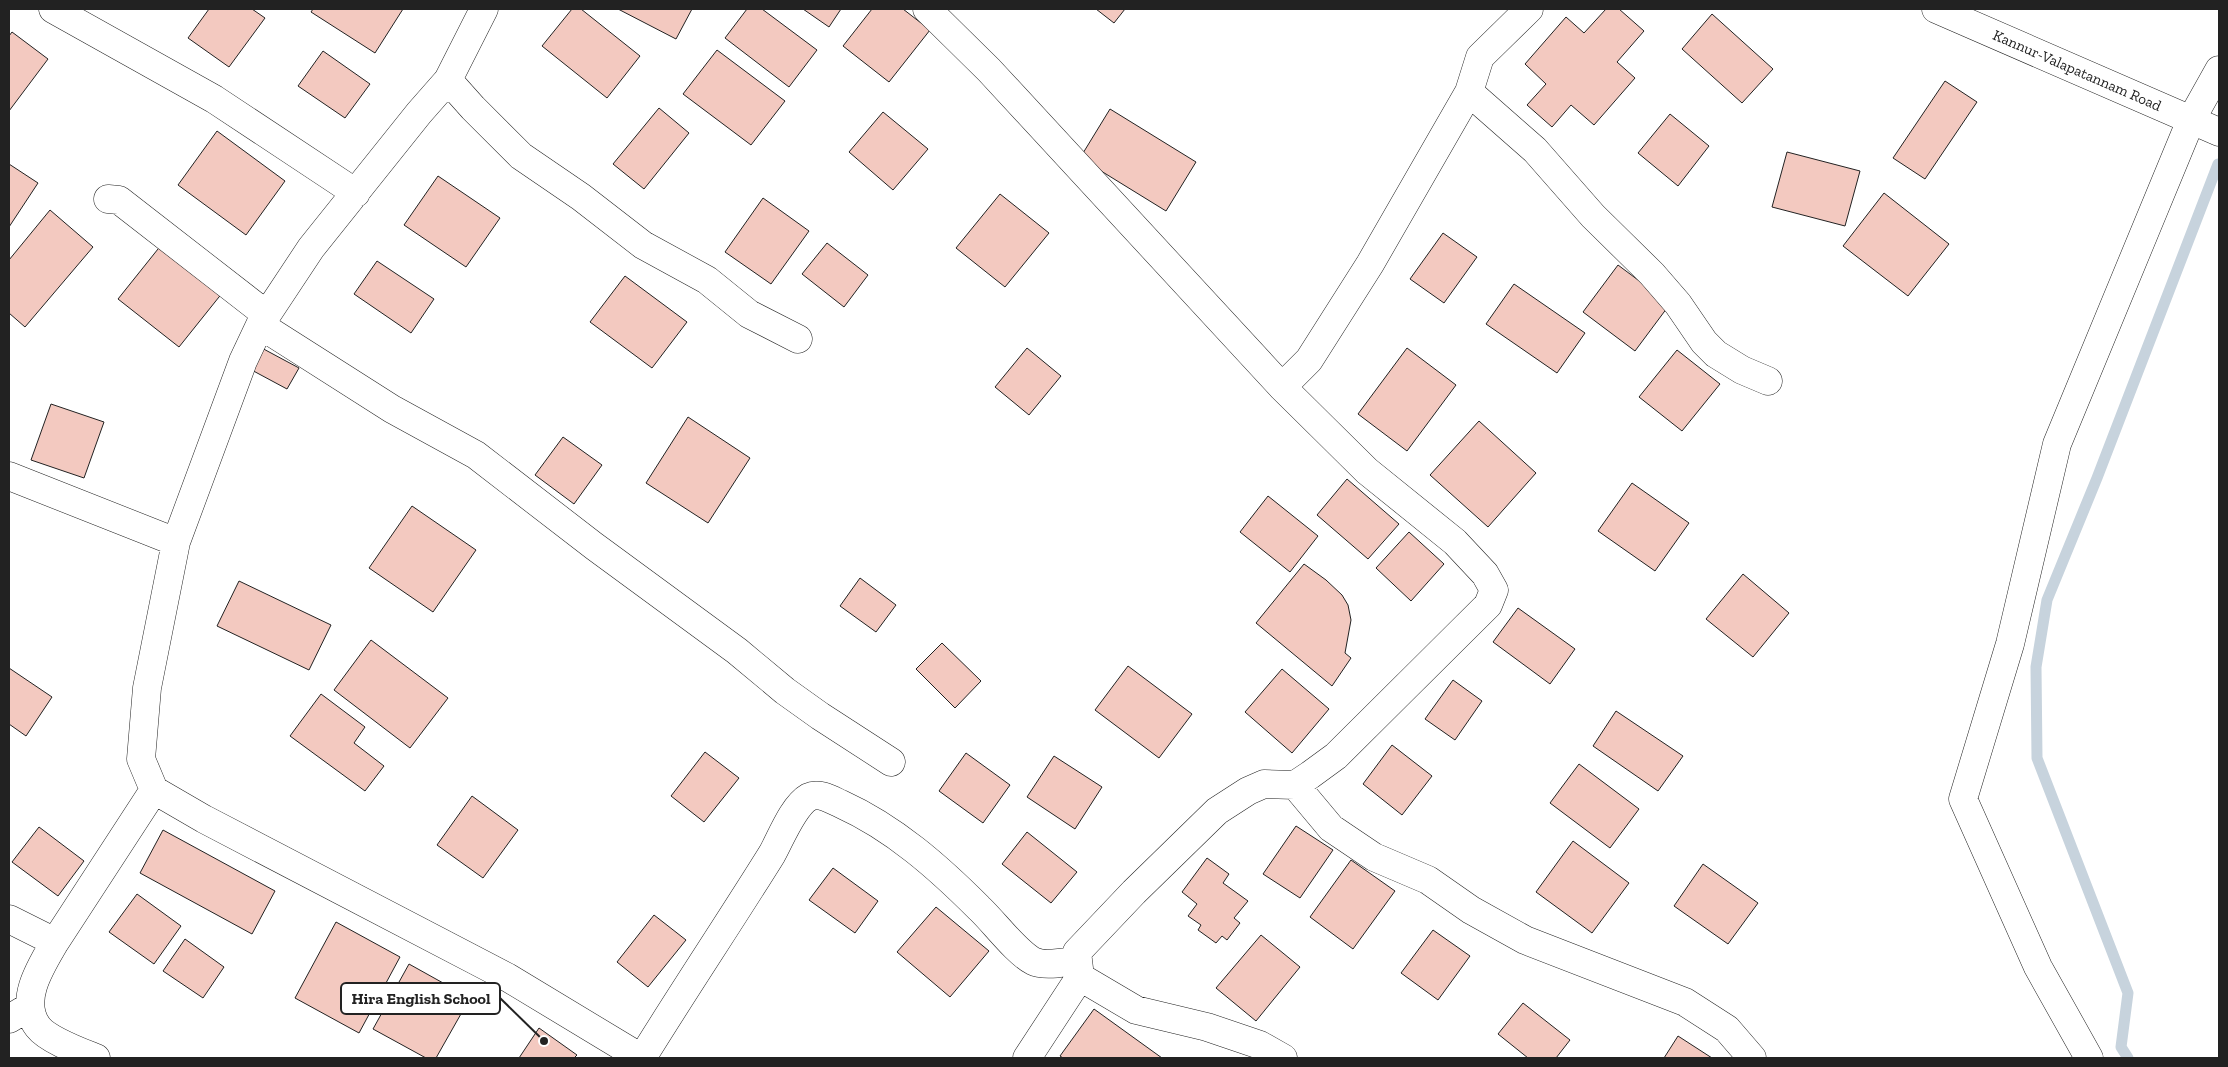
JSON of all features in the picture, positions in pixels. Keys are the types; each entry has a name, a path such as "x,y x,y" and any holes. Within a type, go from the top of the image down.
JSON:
{"street":[{"path":"53,9 214,99 356,193"},
{"path":"484,9 448,80 419,112 312,248 263,320 243,361 176,542 147,688 141,759 154,790 204,819 507,977 640,1058 771,854 795,812 809,797 822,795 852,809 898,837 927,859 980,908 1025,955 1035,962 1064,963 1079,968 1136,1010 1207,1027 1260,1045 1283,1058"},
{"path":"927,9 989,70 1282,387 1367,471 1455,542 1485,574 1494,590 1488,605 1336,756 1295,785 1264,784 1248,791 1217,811 1134,892 1077,952 1079,968 1027,1058"},
{"path":"1282,387 1308,360 1330,329 1370,264 1469,92 1480,57 1529,9"},
{"name":"Kannur-Valapatannam Road","path":"1936,9 2219,132"},
{"path":"2088,1058 2038,967 1963,799 2010,644 2057,444 2191,120 2219,70"},
{"path":"448,80 521,156 581,197 643,245 707,280 749,314 798,339"},
{"path":"1469,92 1535,150 1593,216 1652,274 1678,304 1704,342 1716,354 1742,370 1768,381"},
{"path":"108,198 119,200 263,320 385,404 476,455 594,546 737,651 786,691 820,716 891,762"},
{"path":"9,476 176,542"},
{"path":"1295,785 1331,828 1374,857 1428,880 1472,910 1525,940 1684,1002 1727,1029 1752,1058"},
{"path":"96,1058 64,1045 19,1013 36,975 54,942 154,790"},
{"path":"9,919 54,942"}],"building":[{"path":"209,9 252,9 265,18 229,67 188,38"},
{"path":"313,9 403,9 375,53 311,12"},
{"path":"572,9 581,9 640,56 607,98 542,46"},
{"path":"618,9 692,9 676,39"},
{"path":"747,9 762,9 817,50 789,87 725,38"},
{"path":"803,9 841,9 829,27"},
{"path":"872,9 903,9 930,30 889,82 843,46"},
{"path":"1096,9 1125,9 1114,23"},
{"path":"1606,9 1619,9 1644,31 1617,62 1635,78 1594,125 1571,105 1552,127 1527,105 1546,84 1525,64 1566,17 1584,33"},
{"path":"1712,14 1773,69 1742,103 1682,49"},
{"path":"12,32 48,59 9,111 9,36"},
{"path":"717,50 785,101 751,145 683,94"},
{"path":"323,51 370,84 345,118 298,86"},
{"path":"1945,81 1977,102 1925,179 1893,158"},
{"path":"659,108 689,133 644,189 613,164"},
{"path":"1110,109 1196,162 1166,211 1080,158"},
{"path":"883,112 928,149 893,190 849,152"},
{"path":"1670,114 1709,146 1678,186 1638,153"},
{"path":"217,131 285,181 246,235 178,185"},
{"path":"1787,152 1860,171 1845,226 1772,207"},
{"path":"9,164 38,183 9,227"},
{"path":"438,176 500,218 466,267 404,225"},
{"path":"1884,193 1949,244 1908,296 1843,246"},
{"path":"1000,194 1049,233 1005,287 956,248"},
{"path":"763,198 809,231 771,284 725,252"},
{"path":"50,210 93,247 25,327 9,313 9,260"},
{"path":"1443,233 1477,257 1444,303 1410,279"},
{"path":"827,243 868,275 844,307 802,274"},
{"path":"162,244 223,292 179,347 118,299"},
{"path":"377,261 434,299 411,333 354,294"},
{"path":"1618,265 1670,304 1635,351 1583,312"},
{"path":"625,276 687,322 652,368 590,322"},
{"path":"1514,284 1585,333 1557,373 1486,324"},
{"path":"258,346 299,368 287,389 246,367"},
{"path":"1027,348 1061,376 1029,415 995,387"},
{"path":"1407,348 1456,385 1407,451 1358,414"},
{"path":"1677,350 1720,384 1682,431 1639,397"},
{"path":"51,404 104,422 84,478 31,460"},
{"path":"688,417 750,458 708,523 646,483"},
{"path":"1479,421 1536,473 1488,527 1430,475"},
{"path":"563,437 602,465 574,504 535,475"},
{"path":"1347,479 1399,524 1368,559 1317,515"},
{"path":"1632,483 1689,523 1655,571 1598,531"},
{"path":"1268,496 1318,536 1290,572 1240,532"},
{"path":"412,506 476,550 433,612 369,568"},
{"path":"1409,532 1444,564 1411,601 1376,568"},
{"path":"1304,564 1326,580 1342,595 1348,605 1351,620 1345,653 1351,658 1332,686 1256,623"},
{"path":"1743,574 1789,613 1753,657 1706,619"},
{"path":"860,578 896,605 876,632 840,606"},
{"path":"239,581 331,625 309,670 217,626"},
{"path":"1518,608 1575,649 1550,684 1493,642"},
{"path":"371,640 448,698 410,748 334,690"},
{"path":"942,643 981,681 955,708 916,669"},
{"path":"1128,666 1192,714 1159,758 1095,710"},
{"path":"9,668 52,697 26,736 9,724"},
{"path":"1282,669 1329,709 1292,753 1245,712"},
{"path":"1453,680 1482,701 1455,740 1425,719"},
{"path":"321,694 365,727 354,743 384,766 365,791 290,736"},
{"path":"1616,711 1683,756 1658,791 1593,746"},
{"path":"1392,745 1432,776 1402,815 1363,784"},
{"path":"705,752 739,778 704,822 671,796"},
{"path":"966,753 1010,785 983,823 939,791"},
{"path":"1054,756 1102,787 1075,829 1027,797"},
{"path":"1579,764 1639,809 1610,848 1550,803"},
{"path":"472,796 518,830 483,878 437,845"},
{"path":"1296,826 1333,850 1300,898 1263,874"},
{"path":"39,827 84,861 58,896 12,862"},
{"path":"163,830 275,891 252,934 140,873"},
{"path":"1027,832 1077,872 1051,903 1002,864"},
{"path":"1573,841 1629,883 1592,933 1536,892"},
{"path":"1207,858 1229,874 1223,883 1248,901 1234,918 1240,923 1227,940 1222,936 1216,943 1198,930 1201,925 1188,916 1197,904 1182,892"},
{"path":"1351,860 1395,891 1353,949 1310,917"},
{"path":"1703,864 1758,903 1728,944 1674,906"},
{"path":"833,868 878,901 855,933 809,900"},
{"path":"137,894 181,926 154,964 109,932"},
{"path":"936,907 989,951 950,997 897,952"},
{"path":"654,915 686,940 648,987 617,962"},
{"path":"336,922 400,957 359,1033 295,998"},
{"path":"1433,930 1470,956 1438,1000 1401,973"},
{"path":"1261,935 1300,967 1256,1021 1216,988"},
{"path":"185,939 224,967 203,998 163,971"},
{"path":"409,964 470,998 436,1058 426,1058 373,1029"},
{"path":"1523,1003 1570,1040 1556,1058 1528,1058 1498,1034"},
{"path":"1094,1009 1162,1058 1063,1058 1060,1056"},
{"path":"539,1028 577,1055 574,1058 519,1058"},
{"path":"1678,1036 1712,1058 1664,1058"}],"waterway":[{"path":"2128,1058 2121,1047 2128,993 2037,758 2036,667 2047,600 2097,478 2218,164"}],"place":[{"name":"Hira English School","path":"544,1041"}]}
